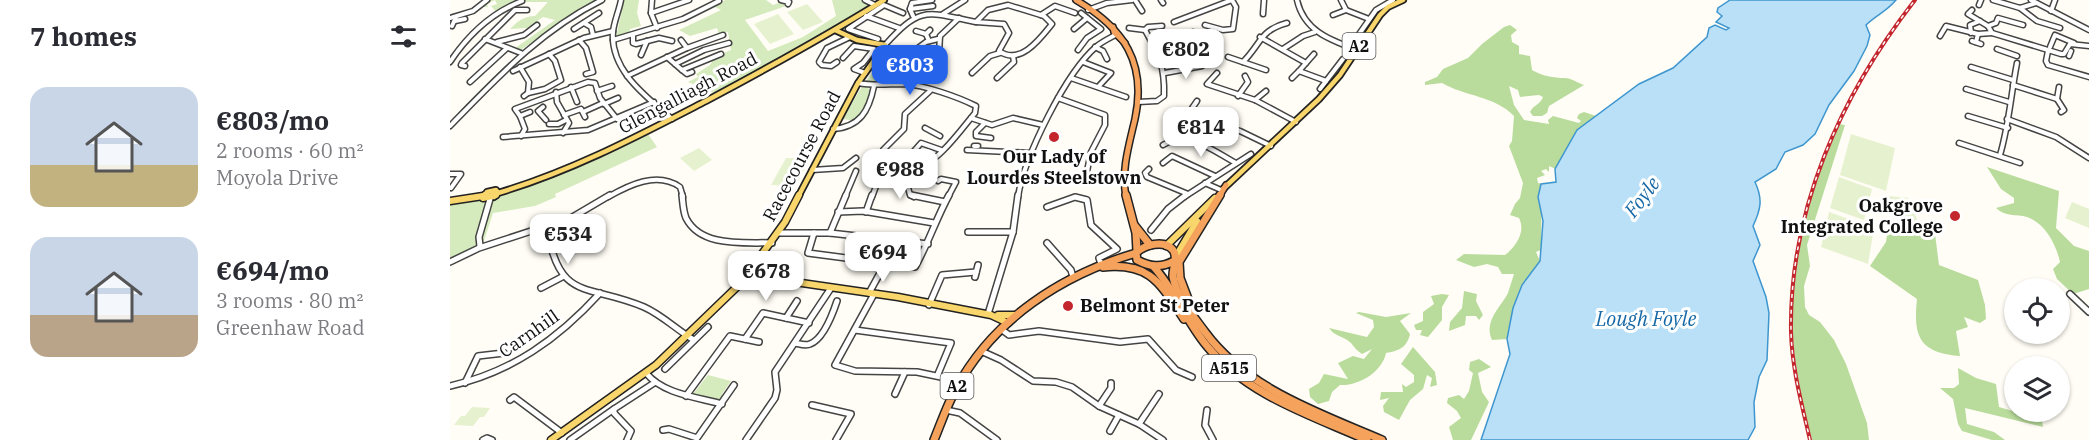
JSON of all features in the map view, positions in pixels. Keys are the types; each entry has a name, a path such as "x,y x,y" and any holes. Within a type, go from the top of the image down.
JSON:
{"highway":[{"path":"1074,0 1101,16 1113,27 1125,43 1137,71 1138,102 1128,147 1124,180 1135,226 1136,252 1139,262"},
{"path":"1197,319 1181,282 1179,262 1224,188"},
{"path":"1135,226 1150,245 1173,250 1175,259"},
{"name":"A2","path":"1110,261 1150,245"},
{"name":"A515","path":"1175,259 1173,276 1177,287 1215,345 1252,377 1302,404 1382,440"},
{"name":"A2","path":"934,440 960,381 981,351 1017,315 1073,277 1100,262 1129,260 1163,266 1175,259"},
{"path":"1082,272 1119,265 1133,265 1147,271 1158,281 1190,329 1207,347"},
{"name":"A515","path":"1153,265 1207,347 1225,365 1268,394 1368,440"}],"main road":[{"name":"Glengalliagh Road","path":"490,199 498,193 577,167 837,29 884,0"},
{"name":"A2","path":"1165,247 1201,214 1224,188 1296,122 1340,75 1380,15 1388,7 1403,0"},
{"path":"837,29 848,36 885,45"},
{"name":"Racecourse Road","path":"551,440 646,373 723,303 747,275 778,233 858,83 885,45"},
{"name":"Glengalliagh Road","path":"450,201 483,196 492,190 498,193"},
{"path":"483,196 485,199 490,199"},
{"name":"A2","path":"1175,259 1201,214"},
{"path":"747,275 872,293 989,315 1017,315"},
{"path":"989,315 1008,323"}],"street":[{"path":"452,26 456,19 487,0"},
{"path":"450,126 521,53 545,34 600,0"},
{"path":"621,0 613,40 615,57 627,76 672,118"},
{"path":"652,0 651,13 657,28"},
{"path":"651,13 689,0"},
{"path":"782,0 789,2 788,4"},
{"path":"865,0 875,5"},
{"path":"933,0 913,2 910,9 913,16 933,13 976,22 1000,23 1008,27 1009,33 999,49 1000,53"},
{"path":"943,14 965,0"},
{"path":"1090,9 1107,2 1131,0 1142,11"},
{"path":"1174,22 1232,0 1236,7 1233,29 1223,30 1205,25"},
{"path":"1263,14 1264,0"},
{"path":"1297,0 1301,14 1315,32 1357,50"},
{"path":"1341,0 1346,10 1369,19"},
{"path":"1374,0 1382,5"},
{"path":"1357,38 1369,19 1382,5 1393,0"},
{"path":"1993,0 2020,8 2037,21 2058,26"},
{"path":"2031,0 2089,30"},
{"path":"2051,11 2055,0"},
{"path":"450,62 476,31 496,13 522,1"},
{"path":"613,40 692,16 720,1"},
{"path":"972,73 990,56 1000,53 1013,57 1023,53 1052,24 1050,19 1003,1 988,6 976,22"},
{"path":"2020,8 2036,3"},
{"path":"876,37 848,29 884,5 902,11"},
{"path":"2007,12 2009,5"},
{"path":"910,9 933,6"},
{"path":"1041,15 1055,6 1075,13"},
{"path":"465,66 461,65 462,63 515,10 527,10"},
{"path":"1333,15 1346,10"},
{"path":"1972,10 1968,14 1988,26 1992,33"},
{"path":"574,29 599,13"},
{"path":"1078,50 1087,38 1101,29 1082,13"},
{"path":"866,16 899,28"},
{"name":"Racecourse Road","path":"885,45 913,16"},
{"path":"450,18 465,19"},
{"path":"911,53 929,41 938,39 958,18"},
{"path":"1074,29 1087,18"},
{"path":"1988,26 1996,23 1998,18 2023,25 2022,31"},
{"path":"1971,33 1970,25 1980,21"},
{"path":"584,23 591,27 593,35"},
{"path":"1243,62 1255,50 1260,37 1268,28 1287,23"},
{"path":"484,39 497,42 524,35 537,25"},
{"path":"1129,28 1145,30 1148,27 1162,26"},
{"path":"1940,36 1946,26 1971,33 1992,33 2063,55 2069,53 2068,45 2074,43"},
{"path":"916,31 926,33 930,30"},
{"path":"1138,102 1157,101 1164,96 1165,73 1155,44 1145,30"},
{"path":"513,70 579,40 614,31"},
{"path":"1283,49 1303,36 1315,32"},
{"path":"926,33 929,41"},
{"path":"1155,44 1193,33"},
{"path":"989,315 1013,232 1020,183 1030,153 1043,125 1071,78 1095,47 1118,34"},
{"path":"1977,42 1978,34"},
{"path":"633,35 634,44 663,37 672,41"},
{"path":"627,76 687,48 723,35"},
{"path":"2089,46 2055,35 2046,61 2049,65 2089,77"},
{"path":"837,62 831,66 822,65 819,62 827,48 848,36"},
{"path":"1260,37 1278,44 1306,63"},
{"path":"1087,38 1100,43"},
{"path":"681,39 687,48"},
{"path":"907,84 939,53 938,39"},
{"path":"579,40 586,48 593,72 586,74"},
{"path":"641,55 647,41"},
{"path":"497,42 506,50 521,53"},
{"path":"2002,156 2008,128 2008,102 2020,42"},
{"path":"675,64 703,48 729,43"},
{"path":"1160,57 1190,51 1204,45 1211,47"},
{"path":"843,58 854,46 873,49 863,63 854,69 865,73"},
{"path":"1095,47 1103,51 1107,59"},
{"path":"471,82 506,50"},
{"path":"1997,50 2017,56"},
{"path":"520,67 529,82 526,95 553,85 561,80 555,61 549,54"},
{"path":"682,70 721,54"},
{"path":"1292,78 1314,54"},
{"path":"666,57 687,74 692,72"},
{"path":"997,78 1014,62 1013,57"},
{"path":"1228,57 1266,69"},
{"path":"1320,88 1343,59"},
{"path":"1083,62 1111,73 1098,87"},
{"path":"1165,73 1202,66"},
{"path":"1970,67 2056,99 2064,110 2061,112"},
{"path":"1299,71 1326,81"},
{"path":"1217,73 1205,83 1255,100 1296,122"},
{"path":"470,74 478,75"},
{"path":"1238,96 1249,80 1245,76"},
{"path":"1071,78 1126,97"},
{"path":"521,136 525,129 515,109 588,82 595,83 603,104 617,119"},
{"path":"858,83 874,86 907,84 973,103 976,110 971,118 928,163 917,167 882,153 885,147 904,129 905,114 930,91"},
{"path":"597,91 612,86"},
{"path":"833,129 848,128 860,122 868,110 874,86"},
{"path":"571,87 577,102"},
{"path":"1965,88 2008,102"},
{"path":"2056,99 2061,88"},
{"path":"537,91 541,98"},
{"path":"1255,100 1266,91"},
{"path":"557,93 557,102 569,123 563,133"},
{"path":"543,107 538,111 548,122 558,124 578,110 581,109 584,115 618,98"},
{"path":"1058,98 1105,115 1106,122 1101,138 1089,158 1090,167 1086,176"},
{"path":"1197,101 1184,120 1201,129 1212,120"},
{"path":"503,137 588,130 654,102"},
{"path":"520,116 530,112"},
{"path":"1966,116 2008,128"},
{"path":"1186,117 1212,120 1233,127 1271,146"},
{"path":"971,118 996,125 1013,118 1043,125"},
{"path":"2007,118 2056,136 2089,158"},
{"path":"985,123 976,132 976,136 991,138"},
{"path":"925,128 951,140"},
{"path":"1163,145 1174,138 1188,138 1236,163"},
{"path":"914,151 921,143 941,150"},
{"path":"1960,145 2018,161"},
{"path":"967,150 976,147 1030,153"},
{"path":"1151,230 1188,194 1251,154"},
{"path":"1163,162 1172,156 1215,176"},
{"path":"812,170 843,168 856,158"},
{"path":"1149,169 1145,173 1147,177 1188,194"},
{"path":"830,233 856,171"},
{"path":"450,174 461,174 452,188"},
{"path":"814,233 808,253 915,267 928,244 934,223 956,182 940,179 938,181"},
{"path":"450,262 480,246 547,228 571,218 629,186 658,180 670,182 680,188 686,219 697,232 716,239 772,243"},
{"path":"866,212 878,181 906,180 910,195 945,202"},
{"path":"1205,183 1224,188"},
{"path":"1047,207 1076,197 1087,200 1091,225 1117,249 1100,262"},
{"path":"480,246 479,237 490,199"},
{"path":"838,212 866,212 934,223"},
{"path":"547,228 555,265 562,277 573,285 631,301 656,312 694,340"},
{"path":"968,232 1013,232"},
{"path":"778,233 830,233 928,244"},
{"path":"1047,243 1071,270 1073,277"},
{"path":"885,264 855,330 835,366 856,370 938,374 960,381"},
{"path":"929,304 942,275 976,274 978,265"},
{"path":"541,288 562,277"},
{"path":"746,440 774,398 777,390 775,372 831,288"},
{"name":"Carnhill","path":"450,386 491,376 527,357 568,327 600,293"},
{"path":"2070,294 2089,312"},
{"path":"786,318 797,301"},
{"path":"795,343 806,345 813,343 834,311 837,301"},
{"path":"745,339 764,313 808,322"},
{"path":"665,369 708,327"},
{"path":"1001,329 1009,335 1040,331 1120,342 1148,339 1176,369 1192,376"},
{"path":"855,330 951,343 938,374"},
{"path":"686,396 730,336 759,342"},
{"path":"981,351 1001,360 1033,381 1056,382 1071,387 1099,406 1140,424 1159,439"},
{"name":"Carnhill","path":"465,383 478,356 504,353"},
{"path":"895,394 905,372"},
{"path":"646,373 654,383 686,396 722,404"},
{"path":"570,440 654,383"},
{"path":"1099,406 1111,388 1111,383"},
{"path":"663,430 669,429 696,439 734,385"},
{"path":"1140,424 1159,394"},
{"path":"510,400 514,397 562,433"},
{"path":"812,405 851,414 836,440"},
{"path":"614,409 614,413 631,431 627,440"},
{"path":"946,410 960,413 997,440"},
{"path":"1207,410 1205,425 1213,440"},
{"path":"1110,430 1119,415"},
{"path":"483,440 487,438 492,440"}],"green space":[{"path":"488,0 495,0 487,4 488,7 481,7"},
{"path":"495,0 598,0 519,51 514,49 555,20 543,17 527,28 510,29 521,20 535,16 548,2 521,2 497,13 491,6 497,4"},
{"path":"624,0 639,0 637,13 641,26 630,29 629,34 616,38"},
{"path":"725,0 766,0 773,5 786,3 786,6 745,20 768,51 803,37 836,16 832,0 860,0 871,6 716,94 688,82 698,77 696,74 710,65 712,62 709,59 731,50 728,32 719,34 717,28 690,36 679,30 721,10 715,7"},
{"path":"807,4 823,22 803,30 787,12"},
{"path":"778,14 794,34 770,44 754,24"},
{"path":"1510,25 1517,30 1511,35 1512,42 1519,46 1519,54 1530,56 1532,70 1548,76 1570,79 1584,85 1549,106 1547,113 1542,116 1533,116 1530,112 1543,97 1539,95 1520,97 1518,90 1509,86 1514,105 1524,120 1549,124 1548,120 1553,116 1579,123 1581,121 1577,118 1584,112 1596,116 1607,113 1563,174 1556,178 1558,170 1549,166 1549,172 1546,169 1541,171 1545,175 1537,178 1538,183 1542,184 1541,238 1546,248 1536,252 1540,261 1526,280 1518,297 1507,339 1492,340 1491,320 1508,293 1514,274 1502,274 1498,267 1487,264 1474,267 1456,260 1464,254 1505,255 1519,238 1521,223 1519,218 1510,215 1520,198 1523,183 1509,146 1512,141 1514,116 1489,100 1442,83 1425,85 1425,82 1437,77 1443,69 1468,58 1482,44"},
{"path":"887,52 901,56 881,73 876,83 866,81"},
{"path":"863,85 871,90 865,107 867,109 858,121 842,119"},
{"path":"1838,124 1845,125 1807,245 1810,266 1804,286 1805,307 1809,315 1820,322 1834,340 1846,364 1867,423 1869,440 1810,440 1793,341 1792,291 1801,226"},
{"path":"648,134 657,147 555,194 556,197 535,206 493,213 483,244 450,261 450,202 477,199 486,203 503,193 601,157"},
{"path":"1851,134 1895,148 1886,191 1840,175"},
{"path":"699,148 712,160 694,171 680,158"},
{"path":"786,158 810,158 796,186 771,185"},
{"path":"1987,167 2059,191 2056,228 2074,246 2089,251 2089,289 2073,294 2070,291 2070,278 2057,278 2053,269 2060,262 2053,241 2033,220 2007,214 1996,208 2014,203 2014,198 2001,189"},
{"path":"1839,177 1872,189 1864,220 1830,208"},
{"path":"1889,196 1908,198 1921,228 1901,226"},
{"path":"2072,202 2089,209 2089,228 2065,218"},
{"path":"1829,212 1874,228 1868,264 1821,247"},
{"path":"1888,228 1935,234 1939,265 1978,280 1985,305 1986,319 1980,323 1964,317 1968,327 1956,331 1960,356 1935,351 1927,346 1918,333 1917,299 1870,266 1886,242"},
{"path":"1464,291 1477,294 1476,301 1483,315 1479,320 1476,316 1466,316 1465,325 1449,331 1450,322 1462,308"},
{"path":"1449,295 1442,307 1442,320 1428,337 1420,335 1422,330 1416,330 1414,325 1423,321 1423,312 1434,304 1431,296"},
{"path":"1356,313 1386,317 1411,313 1400,321 1410,334 1409,339 1401,348 1386,353 1380,366 1369,377 1355,383 1340,385 1332,392 1329,401 1318,404 1310,397 1309,389 1319,383 1324,374 1348,379 1338,363 1353,356 1364,359 1372,349 1362,354 1329,328 1367,337 1374,327 1373,320"},
{"path":"1413,347 1435,372 1437,385 1430,387 1432,378 1427,375 1423,389 1410,400 1399,420 1384,412 1383,406 1389,398 1380,400 1381,392 1403,392 1402,384 1406,387 1414,382 1414,375 1401,364"},
{"path":"1479,359 1491,367 1478,373 1482,392 1489,402 1471,440 1453,440 1449,427 1461,418 1457,411 1447,403 1448,398 1459,395 1464,399 1469,391 1473,373 1469,370 1470,362"},
{"path":"1958,368 1976,378 1996,384 1999,407 2004,409 2004,418 1965,408 1967,424 1994,432 2005,440 1992,440 1962,431 1958,424 1953,399 1940,388 1954,388 1959,384"},
{"path":"708,375 731,381 722,394 724,397 720,400 693,394"},
{"path":"472,407 490,408 484,417 480,417 473,426 454,425 461,416 465,416"},
{"path":"2022,422 2042,422 2043,427"}],"water":[{"name":"Lough Foyle","path":"1730,0 1896,0 1866,25 1870,35 1867,46 1854,71 1829,105 1815,134 1803,145 1785,152 1776,169 1755,182 1760,204 1753,226 1760,245 1753,261 1766,297 1769,313 1767,360 1759,377 1754,402 1755,427 1748,440 1481,440 1510,354 1507,339 1513,308 1522,285 1540,261 1543,221 1538,197 1541,184 1556,182 1555,169 1577,130 1639,84 1673,68 1707,37 1709,28 1715,25 1726,30 1729,28 1716,22 1722,16 1717,12 1718,8"}],"railway":[{"path":"1810,440 1795,373 1791,332 1793,286 1799,242 1824,156 1843,114 1888,36 1915,0"}],"place":[{"name":"Our Lady of Lourdes Steelstown","path":"1054,137"},
{"name":"Oakgrove Integrated College","path":"1955,216"},
{"name":"Belmont St Peter","path":"1068,306"}],"water label":[{"name":"Foyle","path":"1642,197"}]}
